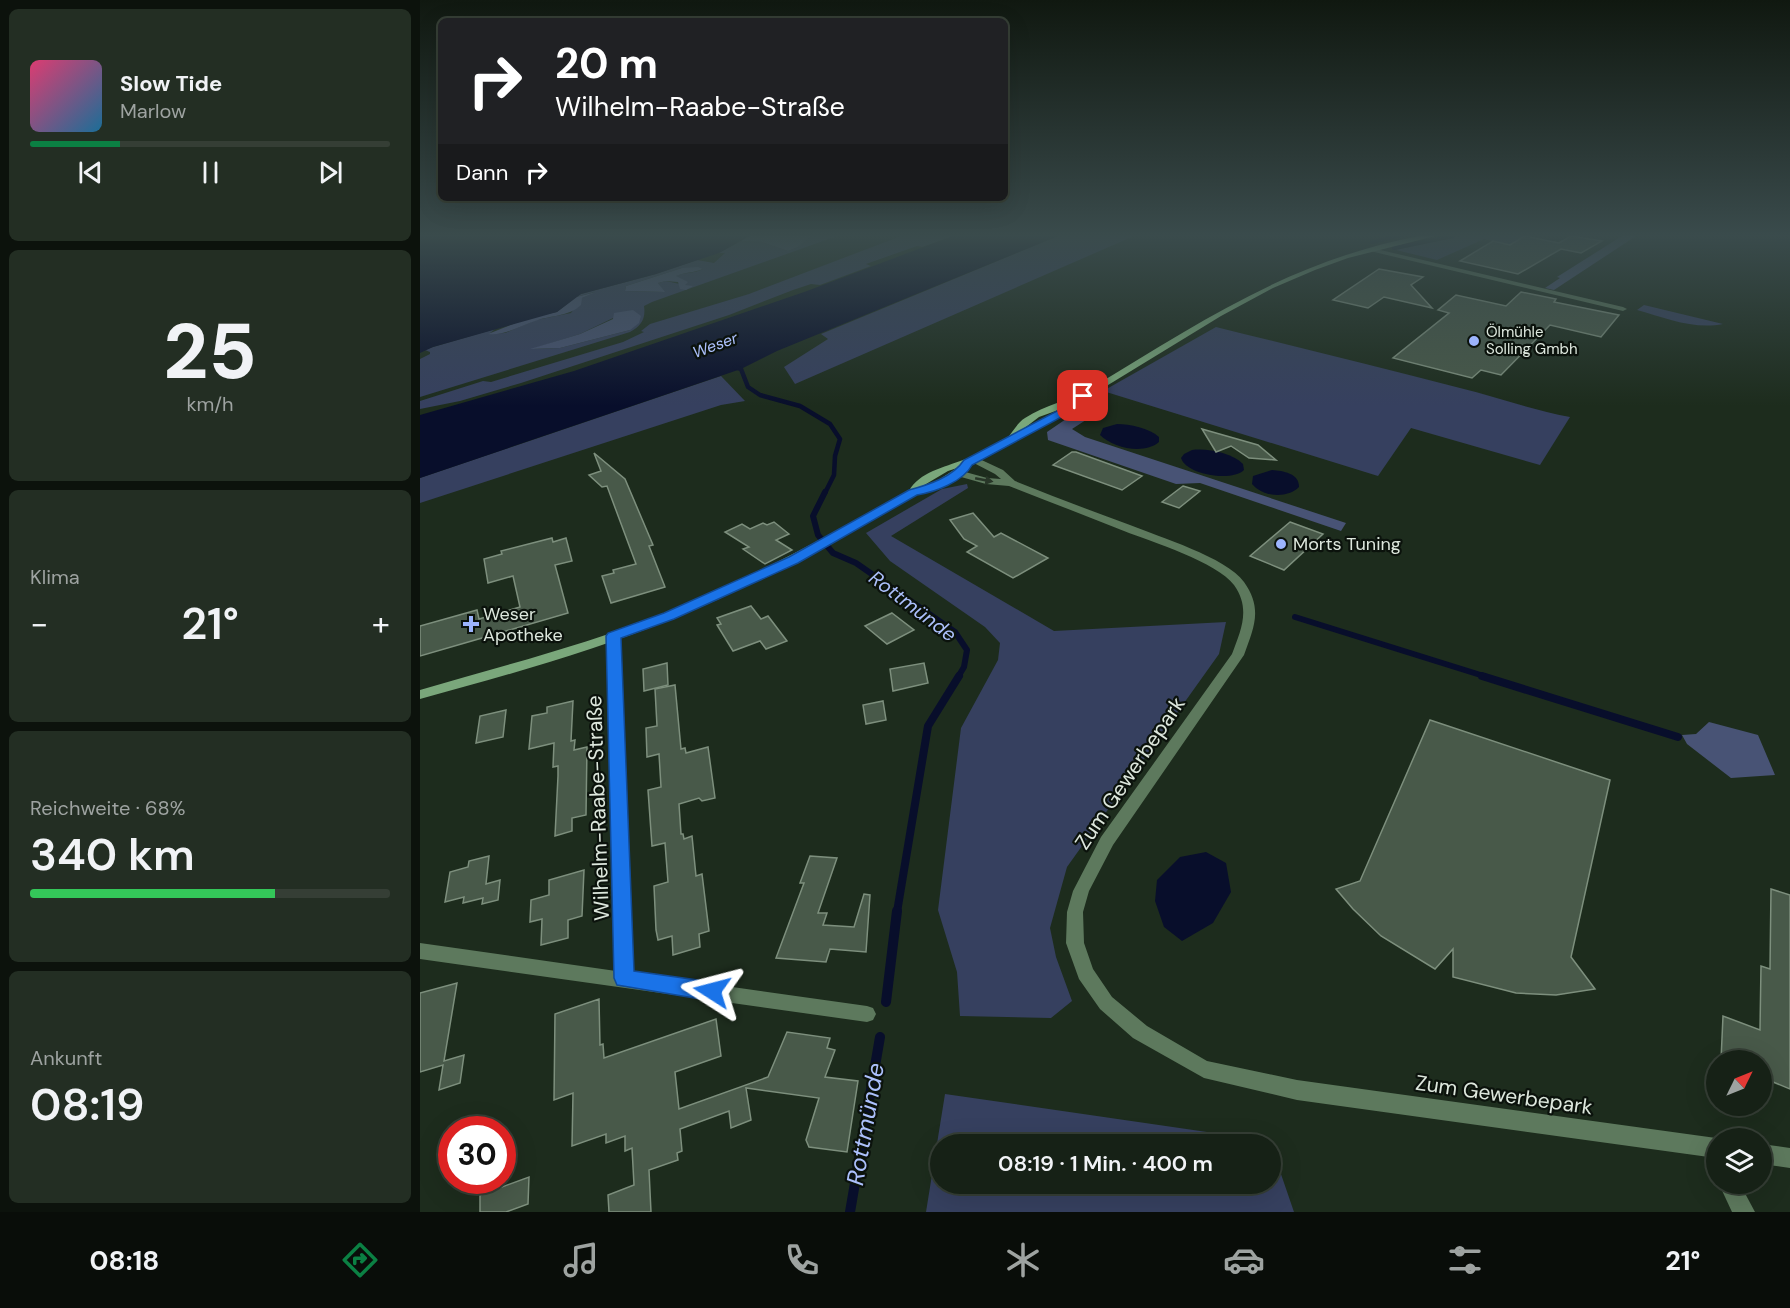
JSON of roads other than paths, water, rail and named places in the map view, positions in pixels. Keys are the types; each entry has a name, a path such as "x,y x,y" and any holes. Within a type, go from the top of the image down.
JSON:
{"street":[{"path":"913,492 917,485 945,469 970,461 1013,436 1031,431 1065,411 1067,404 1261,293"},
{"path":"1551,293 1623,309"},
{"path":"420,695 614,636 743,585 817,548 913,492 930,489 964,469 970,461"},
{"name":"Zum Gewerbepark","path":"970,461 999,472 1011,483"},
{"name":"Zum Gewerbepark","path":"958,472 986,481 1011,483 1204,559 1238,582 1247,599 1250,622 1238,655 1107,841 1081,891 1075,912 1075,943 1085,973 1106,1003 1140,1032 1204,1069 1297,1089 1706,1148"},
{"name":"Wilhelm-Raabe-Straße","path":"614,636 624,978"},
{"path":"420,951 867,1014"},
{"path":"1772,1156 1790,1158"},
{"path":"1734,1194 1744,1212"}],"water":[{"path":"420,293 586,293 557,312 433,347 420,353"},
{"name":"Weser","path":"802,293 920,293 777,351 741,369 420,478 420,415 574,371"},
{"path":"1117,424 1150,431 1159,437 1159,442 1153,446 1137,449 1120,446 1100,435 1103,428"},
{"path":"1192,450 1226,454 1243,464 1244,470 1230,476 1220,476 1191,469 1181,458"},
{"path":"1272,470 1293,476 1299,487 1282,495 1275,495 1262,492 1252,484 1253,476"},
{"path":"1206,852 1226,863 1231,892 1213,923 1182,941 1164,927 1155,901 1157,880 1180,857"}],"waterway":[{"name":"Rottmünde","path":"735,367 741,369 748,387 760,395 800,406 830,424 840,439 835,456 834,475 825,493"},
{"name":"Rottmünde","path":"825,492 813,516 818,535 833,553 856,563 955,632 967,650 964,667 958,677"},
{"path":"1295,617 1487,677"},
{"name":"Rottmünde","path":"897,912 928,726 959,676"},
{"path":"1482,676 1678,737"},
{"name":"Rottmünde","path":"886,1002 897,911"},
{"name":"Rottmünde","path":"850,1212 880,1037"}],"place":[{"name":"Ölmühle Solling Gmbh","path":"1474,341"},
{"name":"Morts Tuning","path":"1281,544"},
{"name":"Weser Apotheke","path":"471,624"}]}
